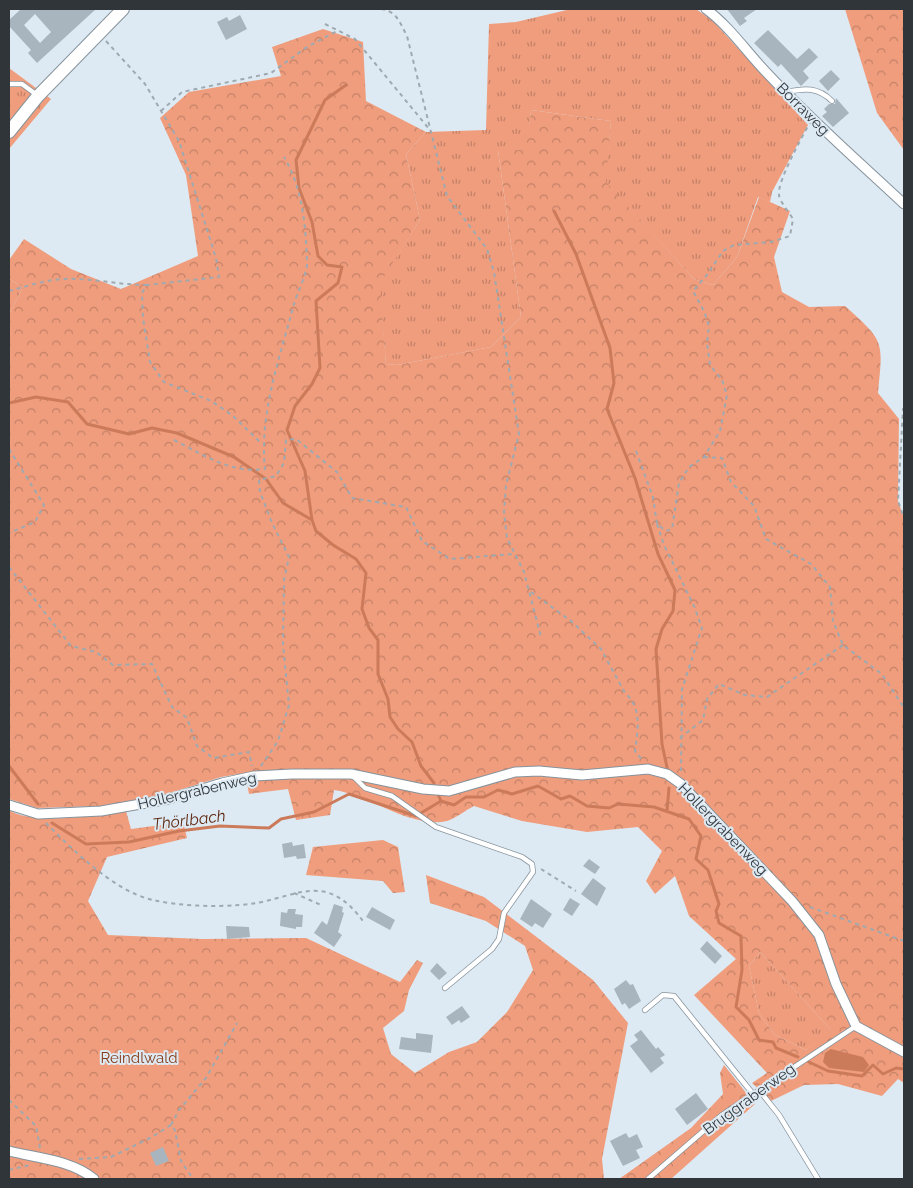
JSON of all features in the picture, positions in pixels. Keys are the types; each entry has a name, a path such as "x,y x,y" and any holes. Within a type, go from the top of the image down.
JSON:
{"main road":[{"path":"9,132 38,96 123,9"}],"street":[{"name":"Borraweg","path":"706,9 716,16 814,120 904,204"},
{"name":"Hollergrabenweg","path":"9,805 38,814 101,811 169,799 222,782 254,776 351,774 424,789 449,791 515,772 540,771 582,775 648,769 667,774 681,784 792,901 819,935 836,984 856,1026"},
{"path":"856,1026 904,1052"},
{"path":"9,1150 87,1173 94,1179"}],"lane":[{"path":"9,84 22,84 38,96"},
{"path":"786,92 822,91 832,100"},
{"path":"351,774 365,788 392,796 436,827 522,858 532,864 533,872 504,913 499,939 492,949 445,988"},
{"path":"645,1010 662,995 674,996 753,1094"},
{"name":"Bruggraberweg","path":"648,1179 722,1115 856,1026"},
{"path":"759,1090 779,1114 818,1179"}],"path":[{"path":"381,9 390,10 398,18 407,36 447,196 487,249 500,303 519,434 506,484 504,512 507,538 513,554 524,572 541,637"},
{"path":"324,24 355,39 422,117 431,132"},
{"path":"161,111 182,92 271,73 307,47 337,31"},
{"path":"9,291 46,281 76,278 120,284 147,285 219,277 216,258 194,191 190,169 179,141 145,84 99,34"},
{"path":"657,524 666,531 672,528 679,483 689,467 704,457 720,431 727,395 722,380 710,365 707,343 709,326 704,311 693,291 707,275 723,251 734,245 770,242 790,236 793,219 779,196 780,187 796,147 808,125 814,120"},
{"path":"174,440 224,465 248,472 265,469 262,444 276,376 298,289 307,266 306,222 290,167 284,156"},
{"path":"147,285 142,294 143,318 150,362 164,382 211,401 232,415 262,444"},
{"path":"904,411 903,409 898,501 904,518"},
{"path":"254,776 278,741 289,705 283,645 284,580 289,557 272,523 260,492 259,480 276,476 284,463 286,440 296,439 337,472 352,498 406,507 422,541 450,559 513,554"},
{"path":"9,449 44,505 35,522 9,533"},
{"path":"636,451 653,497 657,524 664,545 694,606 702,628 682,689 681,784"},
{"path":"704,457 722,458 731,482 754,506 766,539 811,564 830,587 833,620 843,645 882,674 904,708"},
{"path":"9,567 71,646 96,652 113,666 152,664 172,707 187,718 198,746 213,758 249,752 254,776"},
{"path":"530,592 572,621 601,649 625,692 630,697 639,719 636,750 648,769"},
{"path":"680,738 703,720 708,699 719,684 745,695 767,697 843,645"},
{"path":"38,814 56,833 112,881 130,892 152,900 240,905 307,889 338,897 353,907 365,924"},
{"path":"532,864 576,891"},
{"path":"292,893 307,897 321,905"},
{"path":"810,907 904,941"},
{"path":"76,1159 112,1157 171,1125 178,1110 206,1078 237,1023"},
{"path":"9,1100 36,1126 43,1159"},
{"path":"171,1125 176,1130 181,1161 193,1179"}],"green space":[{"path":"571,9 696,9 713,21 808,125 772,192 770,202 758,197 737,257 713,285 694,279 605,182 611,121 531,110 527,150 498,150 521,317 491,347 397,365 386,364 379,283 420,220 406,154 426,132 486,130 489,24 516,22"},
{"path":"845,9 904,9 904,150 877,113"},
{"path":"323,29 363,42 366,101 426,132 406,154 420,220 380,283 386,364 397,365 491,347 521,317 498,150 526,150 531,110 611,121 606,182 694,279 713,285 737,257 759,197 790,211 774,257 782,292 809,307 845,306 874,335 878,343 881,362 878,393 899,419 898,501 904,518 904,1083 898,1079 882,1096 838,1084 804,1085 771,1101 752,1083 767,1073 694,995 736,959 689,916 675,876 655,894 646,881 662,851 638,827 587,832 522,821 474,806 450,820 433,822 405,816 362,798 334,790 330,815 296,820 288,789 249,794 245,773 221,777 167,794 101,806 37,808 9,799 9,314 23,287 9,279 9,260 24,239 71,269 121,289 198,256 186,175 160,118 189,92 281,76 272,47","holes":["760,952 831,1030 806,1050 775,1035 759,1013 749,966"]},
{"path":"9,68 51,99 9,149"},
{"path":"9,279 23,287 9,314"},
{"name":"Reindlwald","path":"9,810 20,815 49,818 83,817 126,811 131,829 183,822 187,838 107,857 88,901 108,935 202,939 306,938 400,982 417,960 423,963 409,990 404,1011 383,1028 391,1054 415,1073 449,1052 477,1042 507,1012 533,970 525,946 486,921 430,903 426,875 484,897 593,980 628,1023 602,1159 604,1179 9,1179"},
{"path":"383,840 398,847 405,892 393,893 383,881 306,875 313,847"},
{"path":"760,952 832,1031 806,1050 775,1035 759,1013 749,966"},
{"path":"724,1065 755,1104 671,1179 619,1179 691,1128 723,1094 720,1073"}],"shaded area":[{"path":"831,1049 863,1057 869,1065 864,1072 829,1068 823,1062 825,1053"}],"building":[{"path":"21,9 96,9 37,63 28,53 31,50 9,26 9,20","holes":["35,14 51,32 40,43 24,25"]},
{"path":"727,9 757,9 744,18 747,21 740,26"},
{"path":"240,15 247,29 226,40 217,22 227,17 229,21"},
{"path":"768,30 797,59 809,48 818,57 803,71 809,78 801,86 781,64 778,67 754,43"},
{"path":"831,70 840,79 828,91 819,81"},
{"path":"836,98 849,113 833,127 822,116 827,112 824,109 829,104 835,104"},
{"path":"292,842 293,846 304,844 306,858 297,859 296,856 284,858 282,844"},
{"path":"589,859 600,867 595,874 583,866"},
{"path":"593,878 606,888 597,906 581,894"},
{"path":"570,898 580,904 572,916 563,910"},
{"path":"531,899 552,914 543,928 535,923 532,927 520,919"},
{"path":"334,904 343,907 342,912 344,913 338,932 342,935 334,947 314,933 322,921 327,925"},
{"path":"372,907 395,920 390,930 366,917"},
{"path":"288,909 296,909 295,914 303,915 302,927 296,927 296,929 280,926 281,912 287,913"},
{"path":"226,926 249,927 250,937 227,939"},
{"path":"707,941 722,956 715,964 700,949"},
{"path":"437,963 447,973 439,980 430,971"},
{"path":"626,980 630,985 633,984 641,1001 629,1009 625,1003 622,1005 614,989"},
{"path":"462,1006 470,1017 461,1023 459,1020 452,1025 446,1017"},
{"path":"641,1030 656,1049 658,1047 665,1055 660,1058 664,1063 651,1073 630,1046 638,1040 634,1035"},
{"path":"416,1033 433,1035 431,1053 399,1049 401,1037 416,1039"},
{"path":"696,1093 708,1109 687,1125 675,1109"},
{"path":"626,1133 629,1138 637,1134 643,1147 636,1150 640,1158 623,1166 610,1141"},
{"path":"163,1147 169,1161 156,1166 150,1153"}],"waterway":[{"path":"346,85 325,100 296,160 299,188 312,222 318,256 327,265 342,267 338,283 316,301 320,368 312,384 295,406 287,430 305,471 312,520 316,531 333,545 356,559 366,573 362,609 369,628 378,640 378,674 388,699 390,717 398,729 412,742 421,766 434,783"},
{"path":"554,211 576,254 610,348 614,383 607,409 635,478 658,554 675,590 673,611 662,629 656,649 662,744 668,772"},
{"path":"9,403 36,397 68,402 87,424 129,434 152,428 177,433 234,457 266,479 283,503 312,520"},
{"name":"Thörlbach","path":"9,766 38,804"},
{"name":"Thörlbach","path":"421,813 441,801 454,805 466,797 484,797 498,790 512,794 538,786 561,799 570,796 587,806 609,808 618,804 654,807 689,819 701,836 696,859 708,870 719,904 716,911 719,923 741,936 742,970 736,1007 749,1020 759,1040 773,1042 776,1048 798,1057"},
{"path":"667,811 669,788"},
{"path":"437,792 441,801"},
{"name":"Thörlbach","path":"52,823 86,844 129,842 179,831 220,826 269,828 281,819 314,812 349,794 416,816"},
{"name":"Thörlbach","path":"809,1062 828,1071 862,1076 873,1065 883,1074 896,1068 904,1069"}]}
